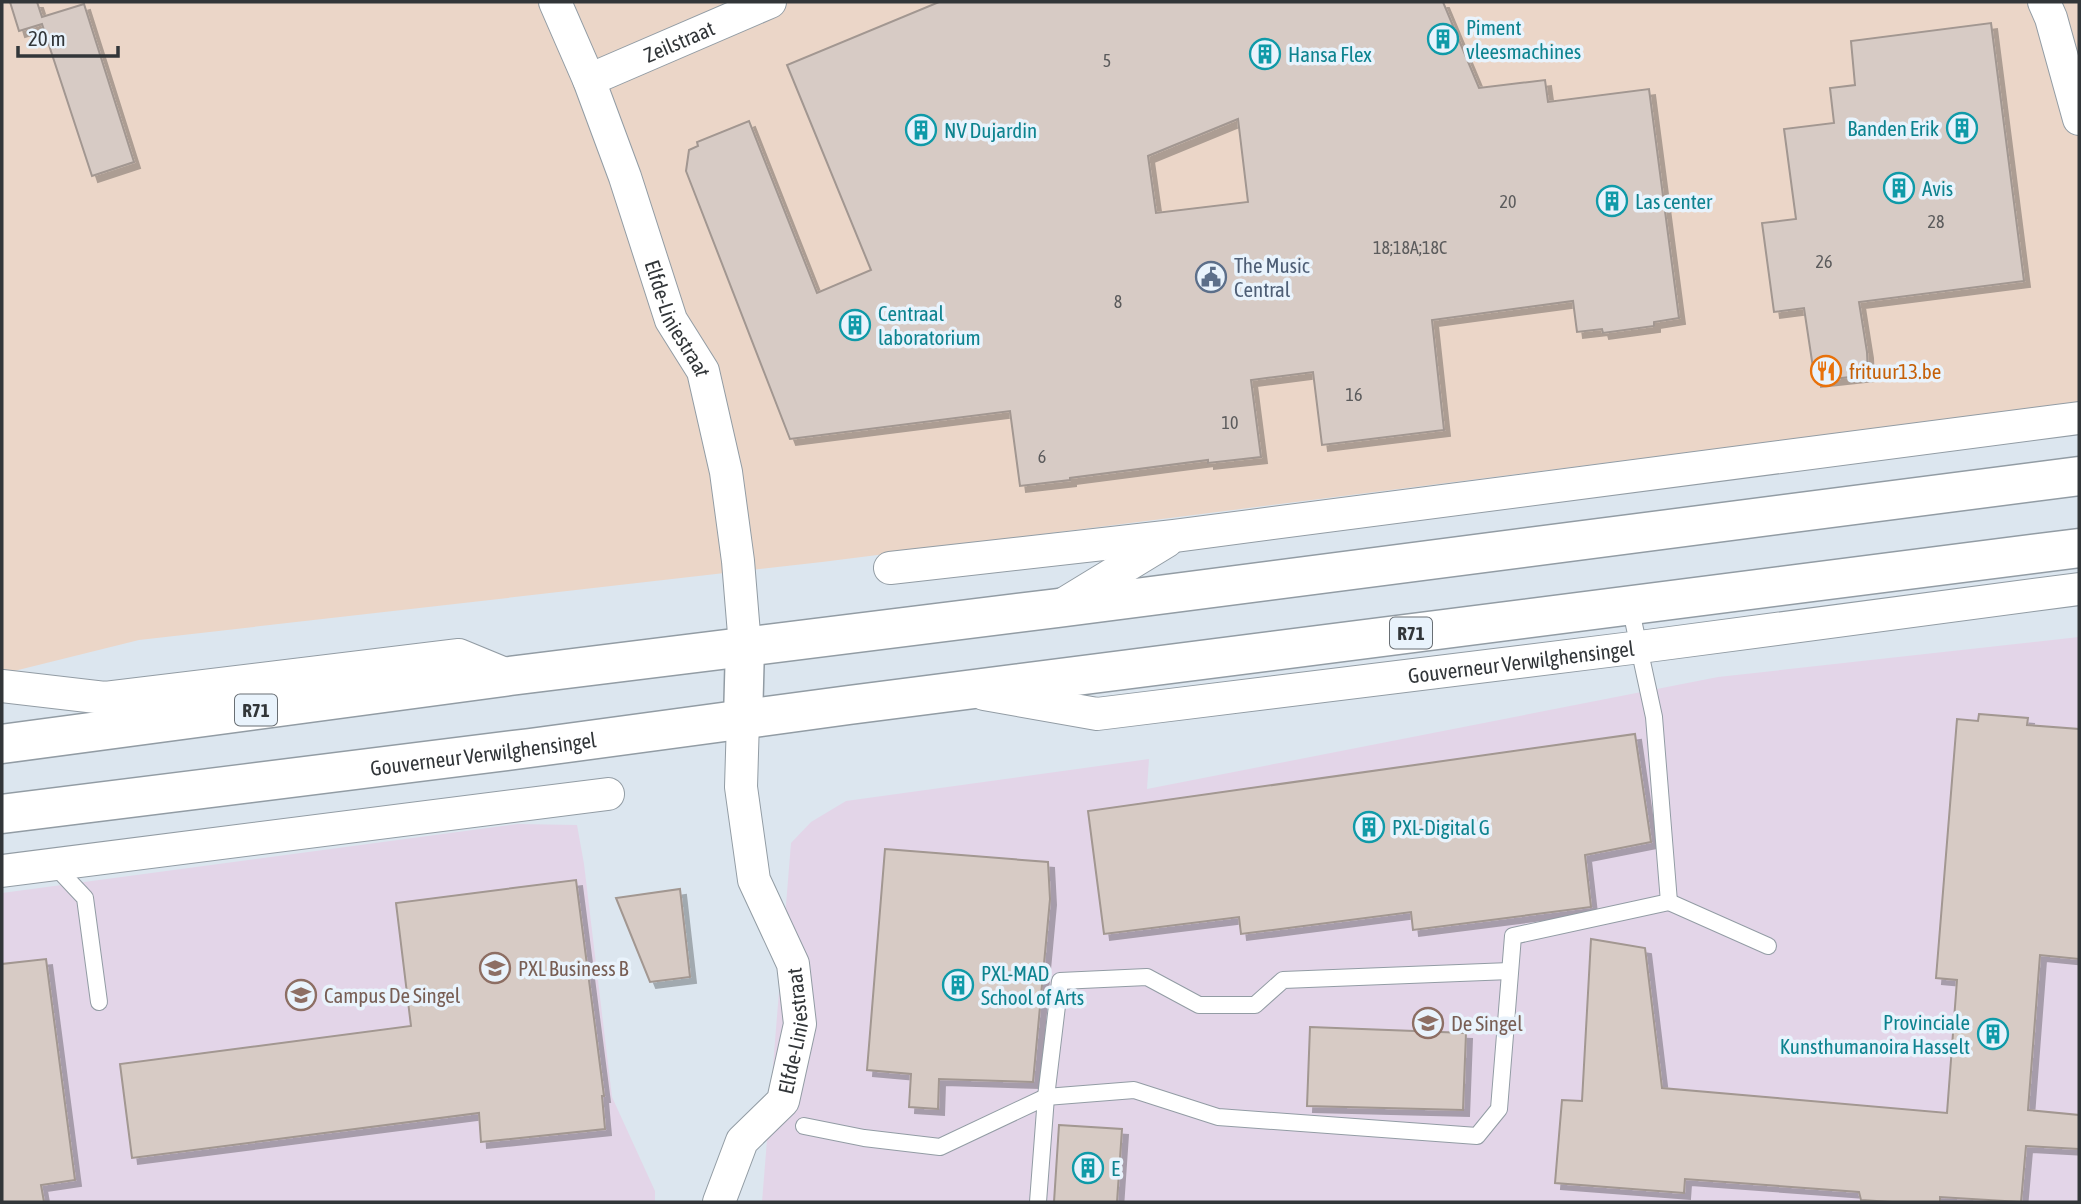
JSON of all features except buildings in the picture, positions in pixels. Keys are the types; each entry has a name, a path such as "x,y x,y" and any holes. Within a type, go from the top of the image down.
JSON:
{"highway":[{"name":"R71","path":"2,744 510,676 2079,476"},
{"name":"Gouverneur Verwilghensingel","path":"2,814 2079,548"},
{"path":"743,719 745,646"}],"street":[{"name":"Elfde-Liniestraat","path":"555,2 589,79 625,177 671,320 704,371 726,472 738,561 745,646"},
{"name":"Zeilstraat","path":"589,79 770,2"},
{"path":"2044,2 2051,18 2079,119"},
{"path":"890,568 1174,536 2079,418"},
{"path":"1058,608 1174,536"},
{"name":"Gouverneur Verwilghensingel","path":"965,691 1097,714 1640,648 2079,589"},
{"path":"2,686 105,698 459,655 510,676"},
{"name":"Elfde-Liniestraat","path":"719,1202 742,1142 783,1101 800,1024 793,964 754,880 741,787 743,719"},
{"path":"2,871 608,793"}],"lane":[{"path":"1630,605 1654,717 1669,902"},
{"path":"54,864 85,898 99,1002"},
{"path":"804,1126 864,1138 940,1147 1046,1097 1134,1090 1218,1117 1477,1136 1499,1109 1513,936 1669,902 1768,946"},
{"path":"1038,1202 1046,1097 1060,981 1147,977 1199,1005 1255,1005 1283,980 1510,971"}],"shaded area":[{"path":"2,2 2079,2 2079,403 822,562 139,640 2,674"},
{"name":"De Singel","path":"2079,637 2079,1202 762,1202 791,843 811,822 846,801 1149,759 1147,789 1718,677"},
{"name":"Campus De Singel","path":"518,824 577,825 612,1097 655,1191 655,1202 2,1202 2,893"}],"place":[{"name":"Piment vleesmachines","path":"1443,39"},
{"name":"Hansa Flex","path":"1265,54"},
{"name":"Banden Erik","path":"1962,128"},
{"name":"NV Dujardin","path":"921,130"},
{"name":"Avis","path":"1899,188"},
{"name":"Las center","path":"1612,201"},
{"name":"The Music Central","path":"1211,277"},
{"name":"Centraal laboratorium","path":"855,325"},
{"name":"frituur13.be","path":"1826,371"},
{"name":"PXL-Digital G","path":"1369,827"},
{"name":"PXL Business B","path":"495,968"},
{"name":"PXL-MAD School of Arts","path":"958,985"},
{"name":"Campus De Singel","path":"301,995"},
{"name":"De Singel","path":"1428,1023"},
{"name":"Provinciale Kunsthumanoira Hasselt","path":"1993,1034"},
{"name":"E","path":"1088,1168"}]}
